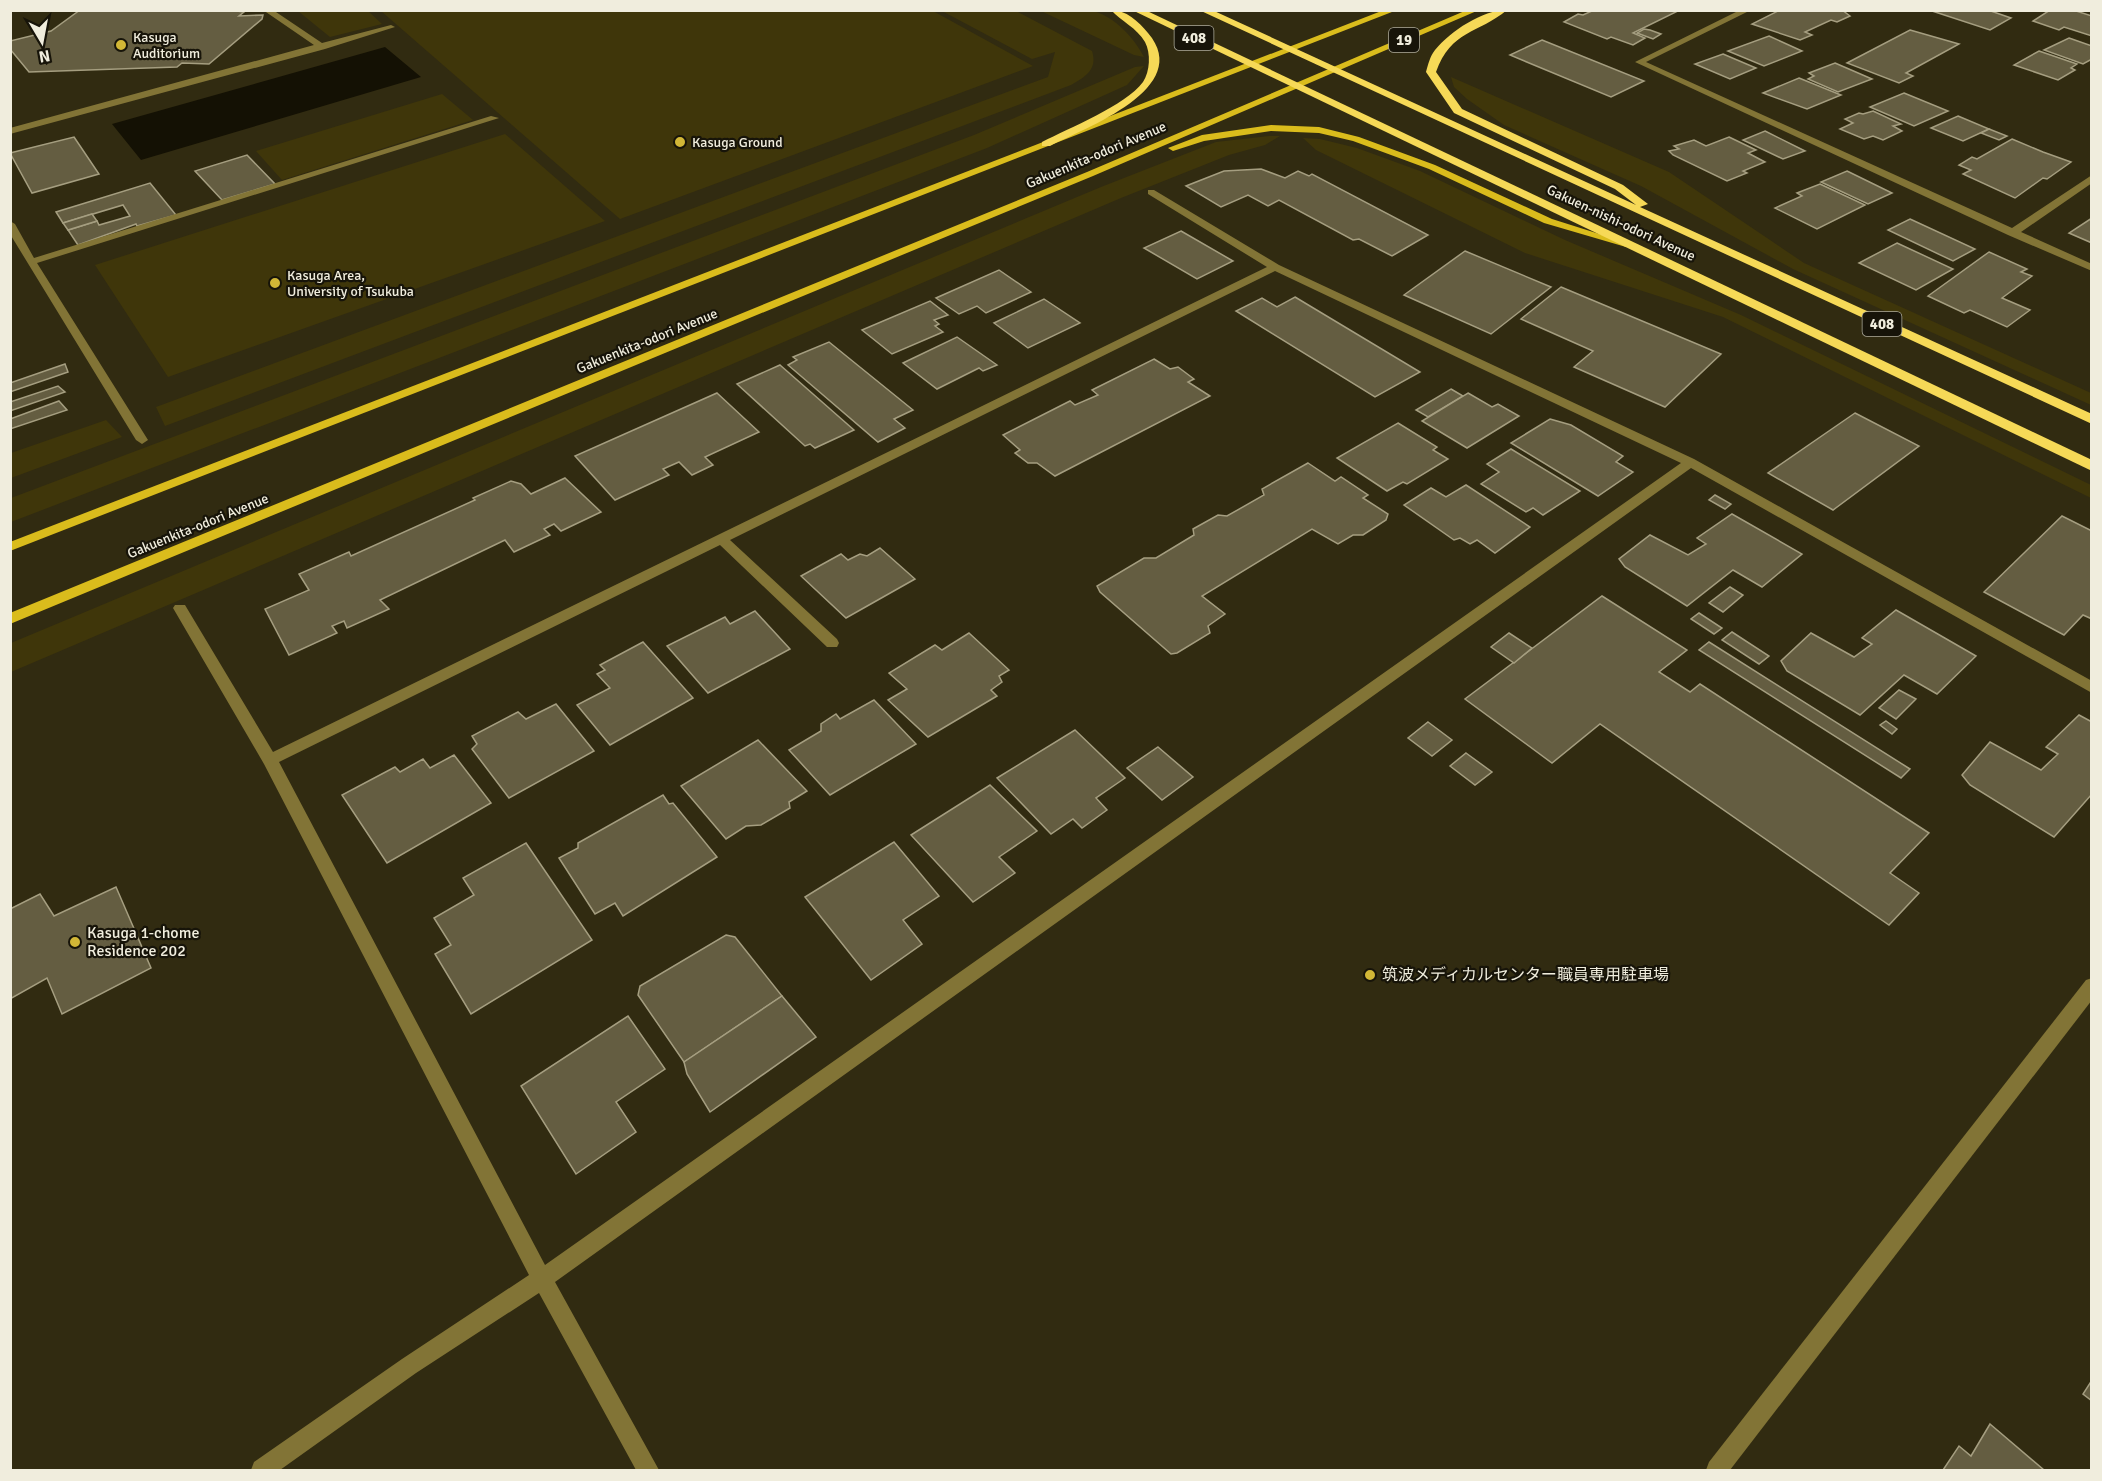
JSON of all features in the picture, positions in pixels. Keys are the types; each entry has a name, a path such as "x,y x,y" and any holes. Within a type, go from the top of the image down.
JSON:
{"highway":[{"path":"1046,144 1124,102 1147,84 1154,62 1153,48 1139,28 1115,10"},
{"name":"Gakuen-nishi-odori Avenue","path":"1136,10 2091,466"},
{"name":"Gakuen-nishi-odori Avenue","path":"1203,10 2091,420"},
{"path":"1503,10 1460,33 1438,53 1431,72 1458,111 1619,187 1672,227"}],"main road":[{"name":"19","path":"1290,51 1393,10"},
{"name":"19","path":"1294,86 1475,10"},
{"name":"Gakuenkita-odori Avenue","path":"10,547 1290,51"},
{"name":"Gakuenkita-odori Avenue","path":"10,619 1090,174 1294,86"},
{"path":"1090,174 1202,138 1271,128 1319,130 1356,139 1432,167 1548,221 1630,245"}],"street":[{"path":"267,10 322,47"},
{"path":"1747,10 1639,62 2091,268"},
{"path":"10,131 391,27"},
{"path":"32,262 494,118"},
{"path":"2012,233 2091,178"},
{"path":"1151,192 1275,267 1690,462 2091,688"},
{"path":"10,224 142,440"},
{"path":"270,760 1275,267"},
{"path":"262,1470 409,1366 542,1279 1690,462"},
{"path":"721,539 832,643"},
{"path":"180,608 270,760 542,1279 648,1470"},
{"path":"1717,1470 2091,986"}],"shaded area":[{"path":"1078,9 1099,13 1122,28 1135,42 1144,57 1134,55 1041,11"},
{"path":"298,11 368,11 382,24 330,37"},
{"name":"Kasuga Ground","path":"381,11 933,11 1033,66 620,219"},
{"path":"942,11 1016,11 1092,51 1092,68 1085,76 1071,85 165,426 156,407 1048,77 1055,52 1032,59"},
{"path":"385,47 421,77 141,160 112,124"},
{"path":"1144,66 1127,85 987,148 11,522 11,498 974,135 1135,67"},
{"path":"1451,77 1669,172 1804,263 2091,393 2091,405 1793,269 1641,186 1504,125 1467,99 1454,87"},
{"path":"442,94 473,120 282,180 256,151"},
{"path":"505,134 605,221 168,377 95,265"},
{"path":"1280,136 1265,145 1229,155 1121,198 11,672 11,643 1101,187 1216,142"},
{"path":"1303,138 1320,139 1357,148 1420,171 1565,240 1741,315 2091,485 2091,498 1723,317 1525,253 1316,150"},
{"path":"106,420 122,437 11,478 11,453"}],"building":[{"name":"Kasuga Auditorium","path":"80,10 229,10 244,12 239,16 263,15 262,19 209,64 182,63 177,67 29,72 10,49 10,41 51,31"},
{"path":"1594,10 1678,11 1633,33 1645,38 1633,45 1611,37 1607,39 1564,22 1578,14 1583,15"},
{"path":"1780,10 1842,10 1850,16 1837,22 1831,20 1805,32 1812,35 1800,40 1752,24"},
{"path":"1929,10 1988,10 2011,18 1990,30"},
{"path":"2050,10 2073,10 2092,16 2092,36 2064,27 2059,30 2033,21"},
{"path":"1644,29 1661,34 1653,39 1637,33"},
{"path":"1910,30 1959,44 1906,73 1913,76 1899,83 1847,63"},
{"path":"1769,36 1802,51 1764,66 1728,51"},
{"path":"2069,38 2092,46 2092,59 2083,64 2044,50"},
{"path":"1542,40 1644,81 1611,97 1510,55"},
{"path":"2039,51 2077,64 2071,68 2075,70 2058,80 2014,65"},
{"path":"1723,54 1756,68 1730,79 1695,64"},
{"path":"1835,63 1872,79 1838,92 1808,79 1814,76 1809,73"},
{"path":"1799,78 1841,95 1807,109 1763,93"},
{"path":"1904,93 1948,111 1914,126 1870,107"},
{"path":"1873,111 1901,124 1893,126 1902,131 1883,140 1873,136 1864,139 1840,129 1853,123 1845,119 1859,113"},
{"path":"1958,116 1989,129 1963,141 1931,128"},
{"path":"1989,129 2007,136 1999,140 1981,133"},
{"path":"1765,131 1805,151 1783,159 1743,140"},
{"path":"74,137 99,174 32,193 10,153"},
{"path":"1729,137 1756,150 1748,153 1765,162 1727,181 1669,151 1679,149 1674,146 1694,140 1706,146"},
{"path":"2012,139 2071,162 2015,198 1963,174 1971,170 1959,165 1972,157 1977,159"},
{"path":"247,155 275,184 222,200 195,171"},
{"path":"1261,169 1285,178 1298,171 1309,176 1312,174 1428,235 1392,256 1359,239 1353,240 1279,200 1268,206 1248,195 1221,207 1186,186 1224,171"},
{"path":"1847,171 1892,193 1868,204 1821,182"},
{"path":"150,183 176,215 137,226 136,224 78,245 68,230 97,221 99,225 130,216 123,205 63,223 56,212"},
{"path":"1820,184 1865,205 1817,229 1775,208 1802,196 1797,193"},
{"path":"92,214 97,221 68,230 63,223"},
{"path":"2092,218 2092,243 2069,233"},
{"path":"1910,219 1975,249 1953,261 1888,230"},
{"path":"1181,231 1233,261 1197,279 1144,248"},
{"path":"1897,243 1953,269 1916,290 1859,263"},
{"path":"1465,251 1551,287 1491,334 1404,295"},
{"path":"1989,252 2027,269 2021,272 2032,276 2002,298 2030,310 2007,327 1970,310 1964,313 1928,296"},
{"path":"999,270 1031,292 986,313 977,306 959,314 936,298"},
{"path":"1561,287 1721,354 1665,407 1574,367 1593,351 1521,319"},
{"path":"1295,297 1420,372 1375,397 1236,311 1262,298 1277,307"},
{"path":"1044,299 1080,323 1028,348 994,323"},
{"path":"930,301 948,315 934,320 939,324 935,326 943,332 892,354 862,330"},
{"path":"957,337 997,365 983,371 979,368 937,389 903,363"},
{"path":"829,342 913,410 894,419 905,428 878,442 788,365 797,360 793,357"},
{"path":"1154,359 1170,369 1178,367 1194,379 1188,382 1210,396 1055,476 1037,463 1028,463 1015,453 1020,450 1003,435 1070,401 1075,405 1098,395 1092,390"},
{"path":"65,364 68,372 10,392 10,383"},
{"path":"780,365 854,430 815,448 810,444 805,446 737,384"},
{"path":"58,386 65,392 10,411 10,402"},
{"path":"1451,389 1463,396 1428,417 1416,410"},
{"path":"717,393 759,432 705,457 713,465 692,475 679,462 663,469 669,475 615,500 575,456"},
{"path":"1468,393 1492,407 1498,404 1519,416 1467,448 1422,421"},
{"path":"59,401 67,410 10,429 10,419"},
{"path":"1855,413 1919,446 1833,510 1768,473"},
{"path":"1550,419 1571,425 1623,456 1616,462 1633,472 1598,496 1511,443"},
{"path":"1398,423 1437,447 1433,450 1448,459 1407,484 1403,482 1387,491 1337,458"},
{"path":"1511,449 1580,491 1543,515 1533,508 1526,512 1481,484 1499,472 1487,464"},
{"path":"1308,463 1335,481 1341,477 1368,495 1363,498 1388,514 1386,520 1363,535 1353,535 1338,544 1312,529 1202,596 1225,614 1208,626 1210,633 1177,653 1171,654 1100,592 1097,586 1144,558 1156,558 1194,535 1193,529 1218,515 1227,516 1264,495 1262,489"},
{"path":"565,478 601,512 561,531 554,524 544,529 550,535 514,552 505,540 380,600 389,609 347,628 344,621 332,626 337,633 289,655 265,609 309,590 299,574 349,552 351,556 475,500 473,498 511,481 521,484 531,494"},
{"path":"1466,485 1530,527 1495,553 1477,540 1470,544 1460,538 1454,540 1404,505 1431,488 1446,497"},
{"path":"1715,495 1731,504 1725,509 1709,500"},
{"path":"1732,514 1802,554 1762,587 1733,570 1687,606 1625,567 1619,559 1650,535 1688,555 1706,544 1697,538"},
{"path":"2062,516 2092,531 2092,619 2083,615 2064,635 1984,592"},
{"path":"880,548 915,579 846,618 801,576 841,554 848,560 860,554 867,556"},
{"path":"1730,587 1743,595 1723,612 1709,603"},
{"path":"1602,596 1687,650 1659,672 1690,692 1700,684 1929,833 1890,873 1919,893 1889,925 1600,724 1552,763 1465,699"},
{"path":"1896,610 1976,656 1937,694 1904,675 1860,715 1787,671 1781,661 1811,633 1854,657 1872,644 1862,638"},
{"path":"755,611 790,649 708,693 667,646 725,617 730,624"},
{"path":"1699,613 1722,628 1714,634 1691,619"},
{"path":"1732,632 1769,656 1759,664 1722,640"},
{"path":"969,633 1009,670 999,676 1002,682 991,690 997,696 928,737 888,700 907,689 889,673 935,645 942,650"},
{"path":"1509,633 1532,648 1514,663 1491,647"},
{"path":"643,642 693,698 610,745 577,705 610,688 597,674 605,670 600,665"},
{"path":"1709,642 1910,769 1901,778 1699,650"},
{"path":"1899,690 1916,699 1896,719 1879,708"},
{"path":"874,700 916,744 830,795 789,750 821,731 821,724 836,714 840,719"},
{"path":"556,704 594,751 509,798 472,749 477,744 472,736 518,712 526,719"},
{"path":"2079,715 2092,722 2092,794 2054,837 1970,785 1962,775 1990,742 2041,770 2058,754 2046,747"},
{"path":"1886,721 1897,729 1892,734 1880,725"},
{"path":"1428,722 1452,740 1432,756 1408,738"},
{"path":"1075,730 1125,778 1096,798 1107,810 1082,828 1073,819 1051,834 997,778"},
{"path":"758,740 807,791 789,802 790,808 761,825 746,826 726,839 681,786"},
{"path":"1158,747 1193,777 1162,800 1127,768"},
{"path":"1466,753 1492,772 1475,785 1450,766"},
{"path":"454,755 491,803 387,863 342,795 395,767 400,772 423,759 430,768"},
{"path":"990,785 1037,831 999,857 1015,873 973,902 911,835"},
{"path":"663,795 669,804 673,803 717,857 623,916 615,903 595,914 559,858 578,848 578,843"},
{"path":"894,842 939,896 903,920 922,944 871,980 805,897"},
{"path":"526,843 592,940 471,1014 435,954 451,945 434,918 474,895 463,878"},
{"name":"Kasuga 1-chome Residence 202","path":"116,887 151,968 62,1014 47,978 10,999 10,909 40,894 54,916"},
{"path":"726,935 735,937 782,996 684,1062 638,995 640,986"},
{"path":"782,996 816,1037 710,1112 687,1074 684,1062"},
{"path":"628,1016 665,1069 616,1102 636,1132 576,1174 521,1086"},
{"path":"2092,1380 2092,1401 2083,1394"},
{"path":"1990,1424 2044,1470 1943,1470 1959,1446 1971,1456"}],"place":[{"name":"Kasuga Auditorium","path":"121,45"},
{"name":"Kasuga Ground","path":"680,142"},
{"name":"Kasuga Area, University of Tsukuba","path":"275,283"},
{"name":"Kasuga 1-chome Residence 202","path":"75,942"},
{"name":"筑波メディカルセンター職員専用駐車場","path":"1370,975"}]}
